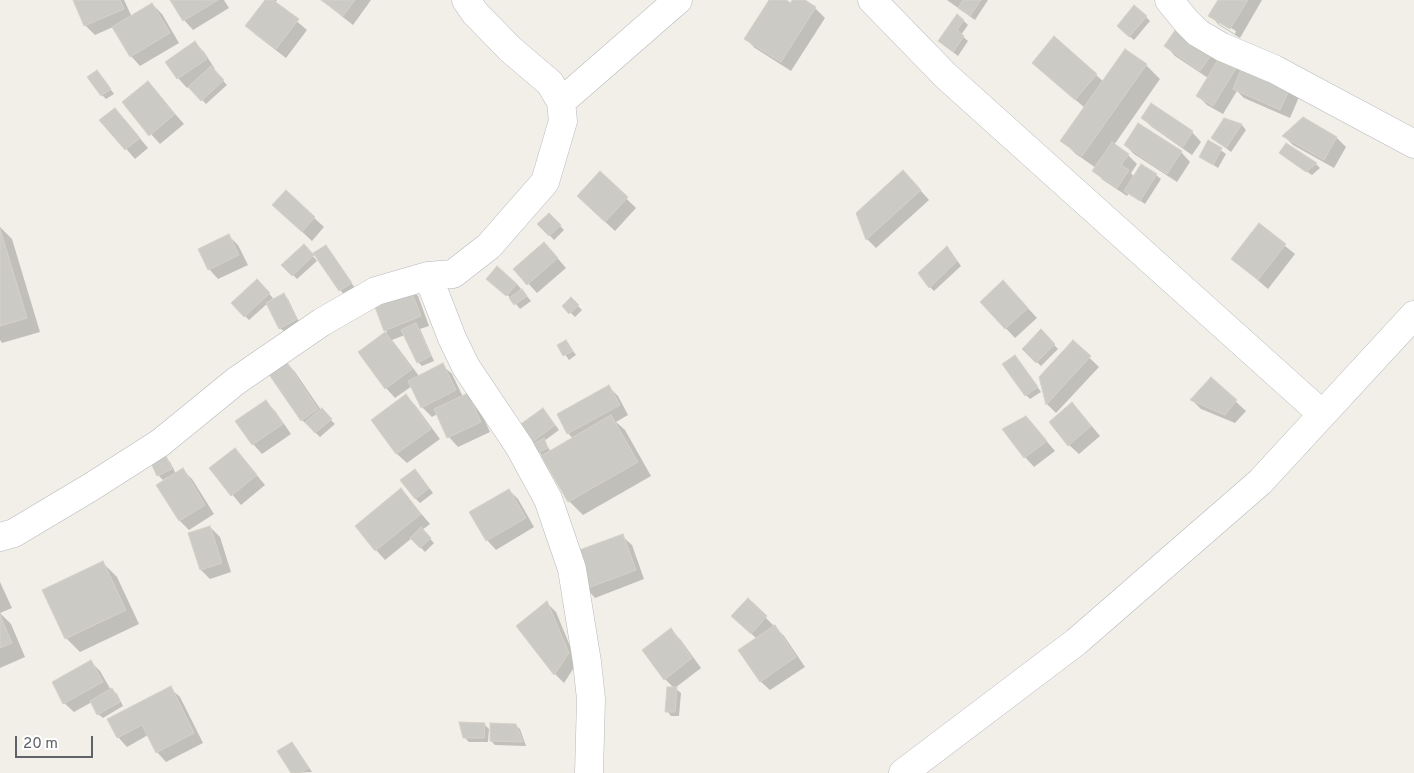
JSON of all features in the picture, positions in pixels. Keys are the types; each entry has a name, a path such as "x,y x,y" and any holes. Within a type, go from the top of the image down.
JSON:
{"street":[{"path":"0,537 14,533 91,488 160,443 236,381 322,322 376,291 428,276 453,274 488,246 545,182 563,121 561,102 550,83 510,49 466,0"},
{"path":"561,102 678,0"},
{"path":"872,0 946,76 1322,414"},
{"path":"1169,0 1192,27 1222,48 1274,69 1414,144"},
{"path":"428,276 452,338 466,367 519,446 548,499 572,568 592,699 589,773"},
{"path":"903,773 1076,642 1260,482 1414,315"}],"building":[{"path":"73,0 120,0 124,9 84,26"},
{"path":"170,0 218,0 183,21"},
{"path":"265,0 273,0 299,19 276,49 245,26"},
{"path":"321,0 355,0 343,16"},
{"path":"769,0 786,0 791,3 792,0 805,0 816,7 781,62 744,39"},
{"path":"963,0 981,0 970,16 958,8"},
{"path":"1218,0 1248,0 1230,29 1208,16"},
{"path":"152,3 170,33 130,57 112,27"},
{"path":"1134,5 1147,16 1129,37 1117,26"},
{"path":"957,14 964,20 957,30 964,36 953,52 938,41"},
{"path":"1178,26 1214,51 1200,71 1164,46"},
{"path":"1054,36 1097,74 1075,100 1032,63"},
{"path":"195,41 207,59 177,79 165,62"},
{"path":"1125,49 1147,64 1082,156 1060,141"},
{"path":"1221,55 1238,65 1213,106 1196,96"},
{"path":"1243,65 1291,86 1280,110 1233,89"},
{"path":"211,66 224,80 201,101 188,87"},
{"path":"97,70 111,89 101,96 87,77"},
{"path":"148,81 175,114 149,136 122,102"},
{"path":"1151,103 1193,131 1183,147 1141,118"},
{"path":"115,108 140,138 125,150 99,120"},
{"path":"1303,117 1337,137 1324,160 1282,136"},
{"path":"1224,118 1242,124 1226,148 1211,138"},
{"path":"1138,123 1182,151 1167,174 1124,145"},
{"path":"1208,140 1222,148 1213,165 1199,157"},
{"path":"1112,142 1129,154 1121,165 1129,170 1117,188 1092,171"},
{"path":"1286,143 1317,163 1306,172 1279,153"},
{"path":"1141,164 1157,174 1140,201 1124,191"},
{"path":"903,170 921,190 866,240 856,213"},
{"path":"600,171 628,197 605,222 577,196"},
{"path":"286,190 315,217 302,232 272,205"},
{"path":"549,213 561,225 549,236 537,224"},
{"path":"1259,223 1286,244 1258,280 1231,259"},
{"path":"0,229 27,318 0,326"},
{"path":"229,234 239,255 208,270 198,249"},
{"path":"544,242 558,258 527,285 513,269"},
{"path":"304,244 314,255 292,276 281,265"},
{"path":"326,245 352,283 339,291 313,253"},
{"path":"947,246 957,261 929,288 918,273"},
{"path":"497,266 517,284 506,296 486,279"},
{"path":"257,279 270,293 244,317 231,303"},
{"path":"1003,280 1028,308 1005,329 980,302"},
{"path":"409,285 421,316 384,331 372,299"},
{"path":"522,289 527,296 514,305 509,298"},
{"path":"284,293 297,319 279,329 266,303"},
{"path":"571,297 579,305 569,314 562,306"},
{"path":"416,323 431,356 417,363 401,330"},
{"path":"1041,329 1055,344 1036,363 1022,349"},
{"path":"385,332 412,369 385,389 358,352"},
{"path":"566,340 573,351 563,356 557,345"},
{"path":"1073,340 1091,356 1046,405 1039,377"},
{"path":"1015,355 1038,387 1025,396 1002,364"},
{"path":"286,361 318,409 301,421 268,373"},
{"path":"443,363 456,390 421,408 408,381"},
{"path":"1211,377 1237,400 1225,415 1190,400"},
{"path":"609,385 620,405 567,434 557,414"},
{"path":"468,393 481,422 447,438 434,409"},
{"path":"406,394 431,429 396,454 371,420"},
{"path":"266,400 283,424 252,445 235,421"},
{"path":"1072,402 1091,426 1068,446 1049,422"},
{"path":"322,408 332,419 315,433 305,422"},
{"path":"543,408 555,425 531,443 518,426"},
{"path":"611,415 638,462 568,502 541,456"},
{"path":"1026,416 1047,441 1024,458 1002,429"},
{"path":"544,438 548,448 537,453 533,444"},
{"path":"235,448 257,475 231,496 209,468"},
{"path":"166,456 172,469 157,476 151,463"},
{"path":"183,468 205,505 179,521 156,485"},
{"path":"415,469 429,488 415,499 400,480"},
{"path":"401,488 421,514 375,551 355,526"},
{"path":"509,489 526,518 486,541 469,512"},
{"path":"210,526 222,563 200,570 188,533"},
{"path":"421,527 431,538 420,548 410,538"},
{"path":"623,534 636,570 585,589 571,553"},
{"path":"103,561 126,610 65,639 42,590"},
{"path":"748,598 767,616 751,634 731,616"},
{"path":"547,601 569,653 554,675 516,626"},
{"path":"0,615 12,643 0,648"},
{"path":"775,625 796,657 760,682 738,650"},
{"path":"671,628 692,658 664,680 642,650"},
{"path":"91,660 103,682 63,704 52,682"},
{"path":"171,686 194,733 156,753 142,725 117,738 107,719"},
{"path":"667,687 677,687 675,712 665,712"},
{"path":"112,688 120,702 97,715 90,701"},
{"path":"459,722 485,723 484,738 463,738"},
{"path":"490,723 516,724 523,742 490,741"},
{"path":"292,742 309,768 300,773 291,773 277,751"}]}
